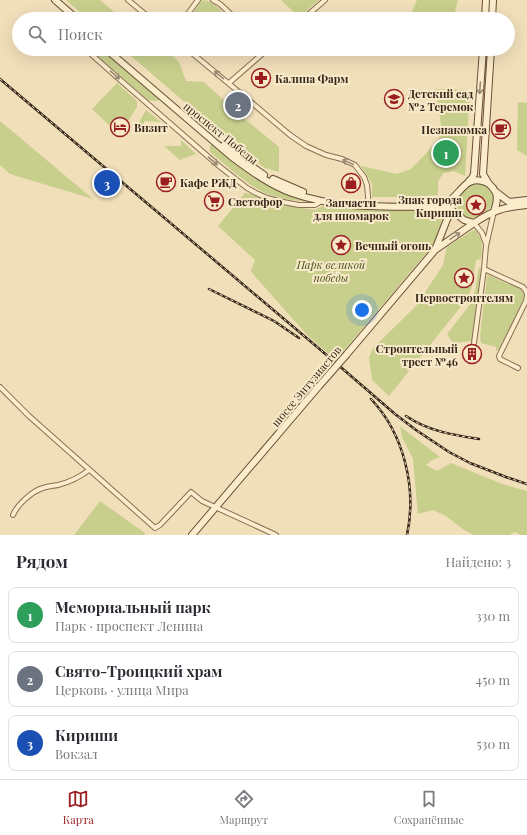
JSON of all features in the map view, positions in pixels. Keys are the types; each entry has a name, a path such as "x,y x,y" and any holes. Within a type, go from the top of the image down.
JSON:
{"main road":[{"path":"50,0 64,12"},
{"path":"55,0 69,12"},
{"path":"485,12 486,0"},
{"path":"493,12 494,0"},
{"name":"проспект Победы","path":"114,56 232,157 266,180 285,190 321,200 349,205 435,206"},
{"name":"проспект Победы","path":"120,56 216,139 266,176 298,190 319,196 369,205"},
{"path":"435,206 450,200 472,178 474,174 482,56"},
{"path":"491,56 483,174 497,196 497,203 494,212"},
{"path":"468,182 479,180 489,184"},
{"path":"435,250 458,192"},
{"path":"495,192 509,202 527,200"},
{"path":"455,199 454,207 456,214"},
{"path":"435,250 474,223 494,212 508,207 527,205"},
{"path":"435,206 446,208 464,220 474,223"},
{"path":"435,206 444,214 444,226"},
{"name":"шоссе Энтузиастов","path":"192,535 435,250"}],"street":[{"path":"128,0 142,12"},
{"path":"189,12 198,0"},
{"path":"213,0 229,12"},
{"path":"311,12 325,0"},
{"path":"93,56 214,161 256,194 278,201 299,205 315,205 321,200"},
{"path":"196,56 290,135 306,146 355,165 364,177 367,185 369,205"},
{"path":"229,83 259,56"},
{"path":"474,343 486,246 494,212"},
{"path":"474,223 482,233 486,246"},
{"path":"484,270 523,287 526,291 526,301 499,356 503,361 518,368"},
{"path":"0,387 29,416 154,528 160,525 192,492 202,500 276,535"},
{"path":"13,515 27,497 42,488 59,485 81,477 90,470"}],"green space":[{"path":"66,0 100,0 114,12 80,12"},
{"path":"202,0 206,0 214,4 223,12 194,12"},
{"path":"281,0 319,0 305,12 294,12"},
{"path":"417,0 458,0 455,12 412,11"},
{"path":"98,56 112,56 161,98 154,101 148,100"},
{"path":"131,56 173,56 179,62 186,81 204,82 240,115 279,147 279,172 265,168 238,148"},
{"path":"117,83 135,99 137,102 137,107 126,124 118,118 110,126 92,109"},
{"path":"435,89 470,90 465,176 454,171 443,173 438,182 438,195 416,197 372,197 372,184 361,166 397,174 411,169 438,141 442,130"},
{"path":"518,102 527,103 527,156 517,150"},
{"path":"146,110 161,122 144,121 144,129 138,124"},
{"path":"0,121 93,199 10,174 0,165"},
{"path":"181,140 196,154 180,160 164,146 181,146"},
{"path":"214,143 249,172 314,202 276,197 258,189 210,152 210,146"},
{"path":"478,183 489,190 493,196 494,202 489,209 483,213 474,218 468,218 461,214 457,208 457,201 469,187"},
{"name":"Парк великой победы","path":"245,193 252,194 271,203 315,210 329,204 399,208 406,210 418,208 434,209 439,212 442,222 433,245 336,360 308,336 253,274 251,271 255,260 218,226"},
{"path":"475,229 481,239 482,254 481,259 476,260 472,287 467,299 389,396 372,380 369,358 373,348 416,306 443,265 447,247"},
{"path":"479,267 481,269 472,341 453,343 447,334 471,303 475,291"},
{"path":"488,275 522,290 524,294 524,301 500,348 496,351 496,347 481,343 480,336"},
{"path":"400,426 440,457 432,460 426,465 437,471 451,463 502,484 527,491 527,535 520,535 515,532 509,535 474,535 464,530 446,516 433,510 418,514 413,459 402,437"},
{"path":"100,501 145,533 144,535 74,535"}],"railway":[{"path":"0,79 395,414 449,452 470,463 527,484"},
{"path":"209,289 274,321 299,338"},
{"path":"371,399 392,428 400,445 405,462 409,481 410,499 410,517 407,535"},
{"path":"406,416 432,429 479,439"}],"place":[{"name":"Калина Фарм","path":"261,78"},
{"name":"Детский сад №2 Теремок","path":"394,99"},
{"name":"Свято-Троицкий храм","path":"238,105"},
{"name":"Визит","path":"120,127"},
{"name":"Незнакомка","path":"501,129"},
{"name":"Мемориальный парк","path":"446,153"},
{"name":"Кафе РЖД","path":"166,182"},
{"name":"Кириши","path":"107,183"},
{"name":"Запчасти для иномарок","path":"351,183"},
{"name":"Светофор","path":"214,201"},
{"name":"Знак города Кириши","path":"476,205"},
{"name":"Вечный огонь","path":"341,245"},
{"name":"Первостроителям","path":"464,278"},
{"name":"Строительный трест №46","path":"472,354"}]}
